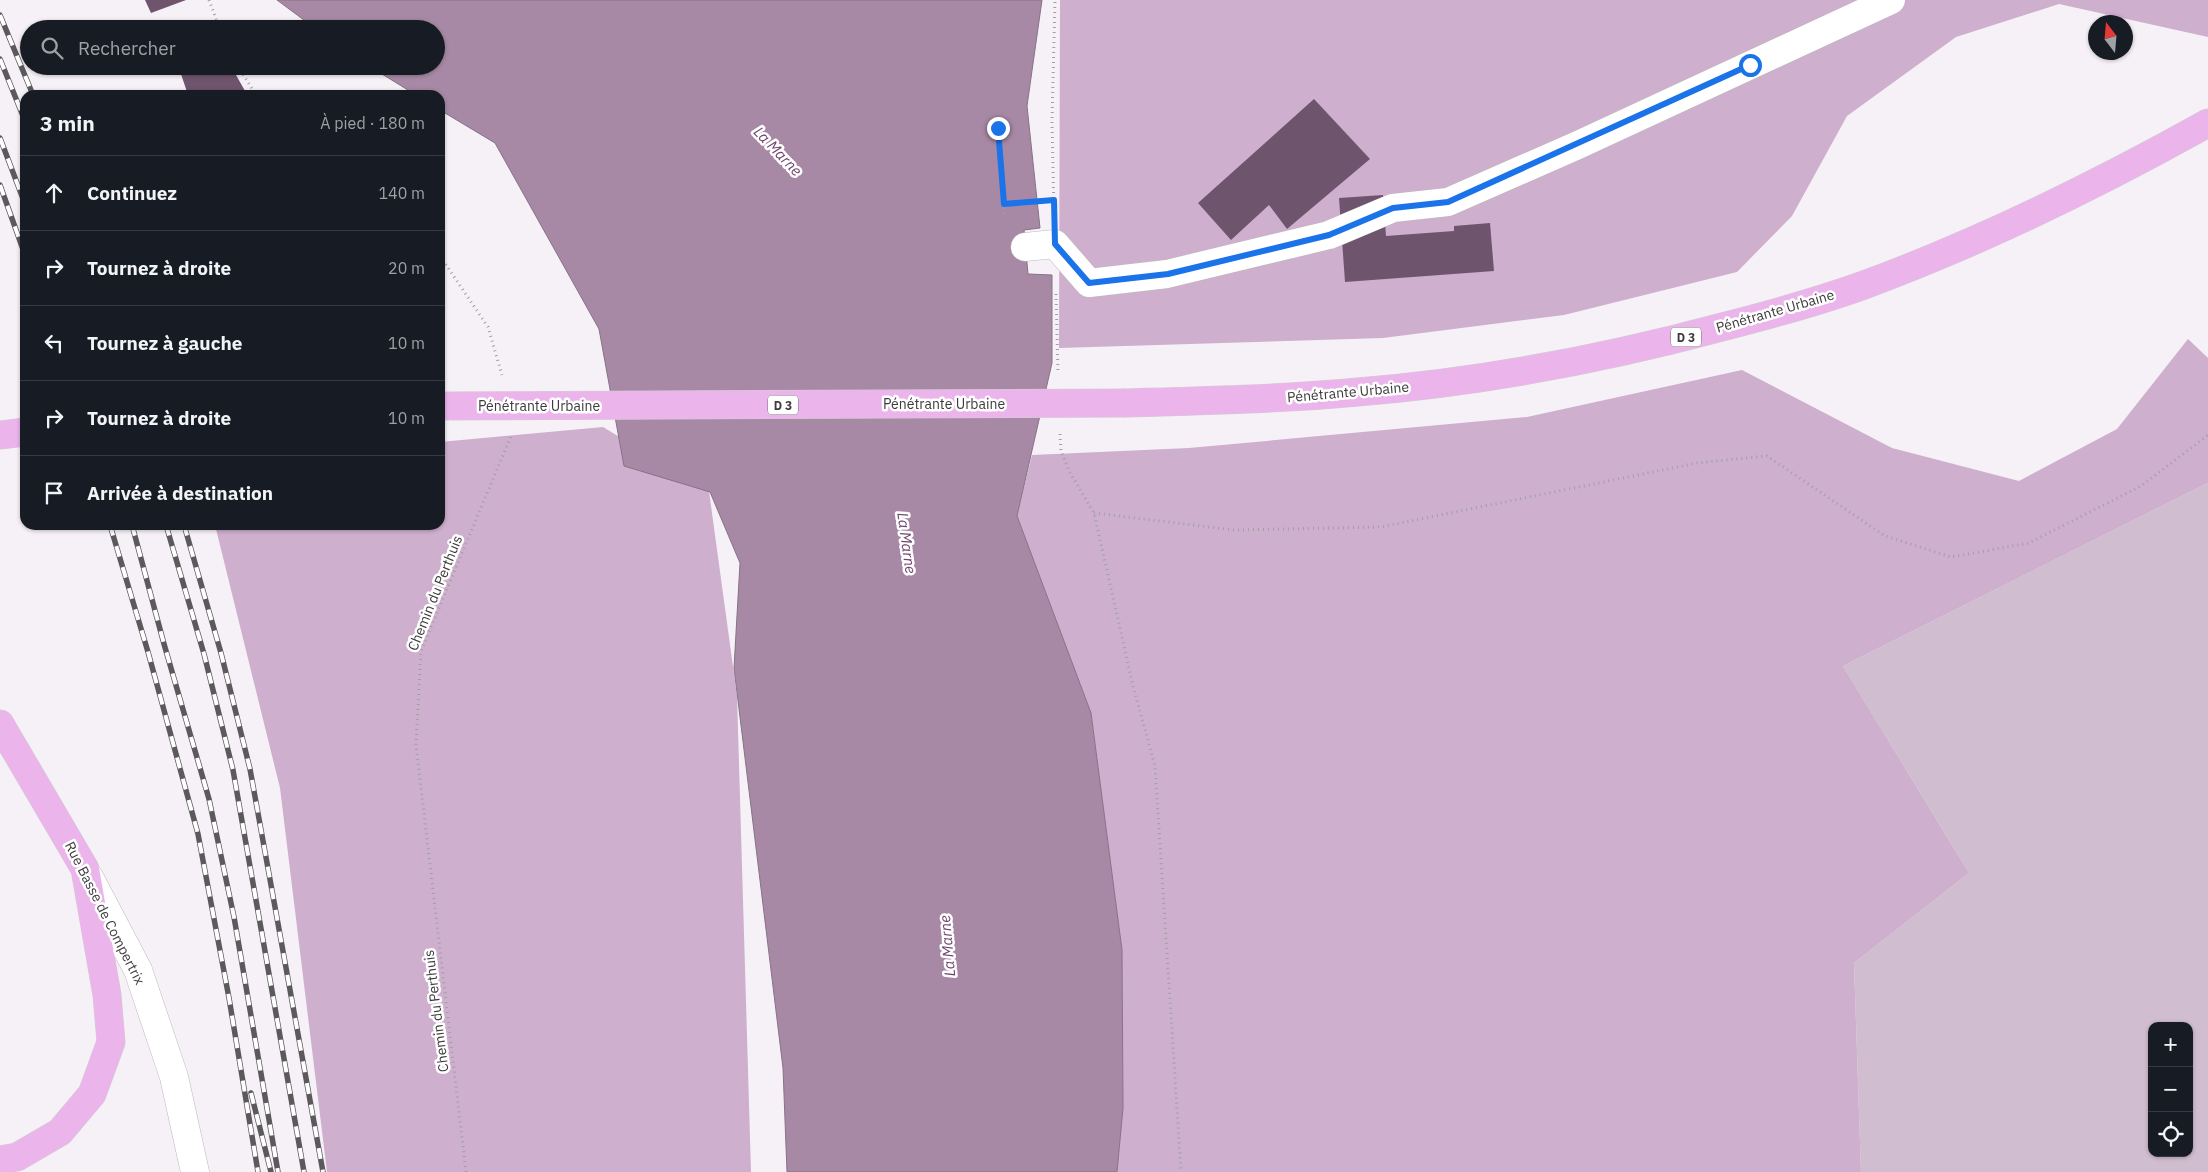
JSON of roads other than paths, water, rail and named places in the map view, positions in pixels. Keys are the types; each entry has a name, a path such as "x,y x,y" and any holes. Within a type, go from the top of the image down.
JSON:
{"main road":[{"name":"Pénétrante Urbaine","path":"445,406 1126,403 1283,398 1427,385 1516,372 1676,340 1861,286 1921,262 2070,196 2208,123"},
{"path":"0,435 20,433"},
{"name":"Rue Basse de Compertrix","path":"0,724 85,869"},
{"path":"0,1160 17,1157 60,1132 92,1094 111,1042 107,995 85,869"}],"street":[{"path":"1025,248 1055,244 1089,283 1168,274 1329,235 1393,208 1448,202 1578,145 1891,0"},
{"name":"Rue Basse de Compertrix","path":"85,869 138,970 174,1077 195,1172"}],"water":[{"name":"La Marne","path":"277,0 1042,0 1027,106 1040,228 1024,230 1028,274 1052,275 1052,363 1017,516 1091,713 1122,950 1123,1108 1117,1172 787,1172 783,1068 734,668 740,563 710,492 624,466 599,329 495,143 445,113 445,90 408,90 384,75 445,75 445,20 304,20"}],"railway":[{"path":"0,15 20,63"},
{"path":"0,59 20,109"},
{"path":"25,75 31,90"},
{"path":"0,138 20,191"},
{"path":"0,185 20,241"},
{"path":"111,530 148,652 198,834 229,998 258,1172"},
{"path":"133,530 209,799 234,917 278,1172"},
{"path":"167,530 204,654 233,770 304,1172"},
{"path":"185,530 221,653 250,769 323,1172"},
{"path":"251,1093 271,1172"}]}
